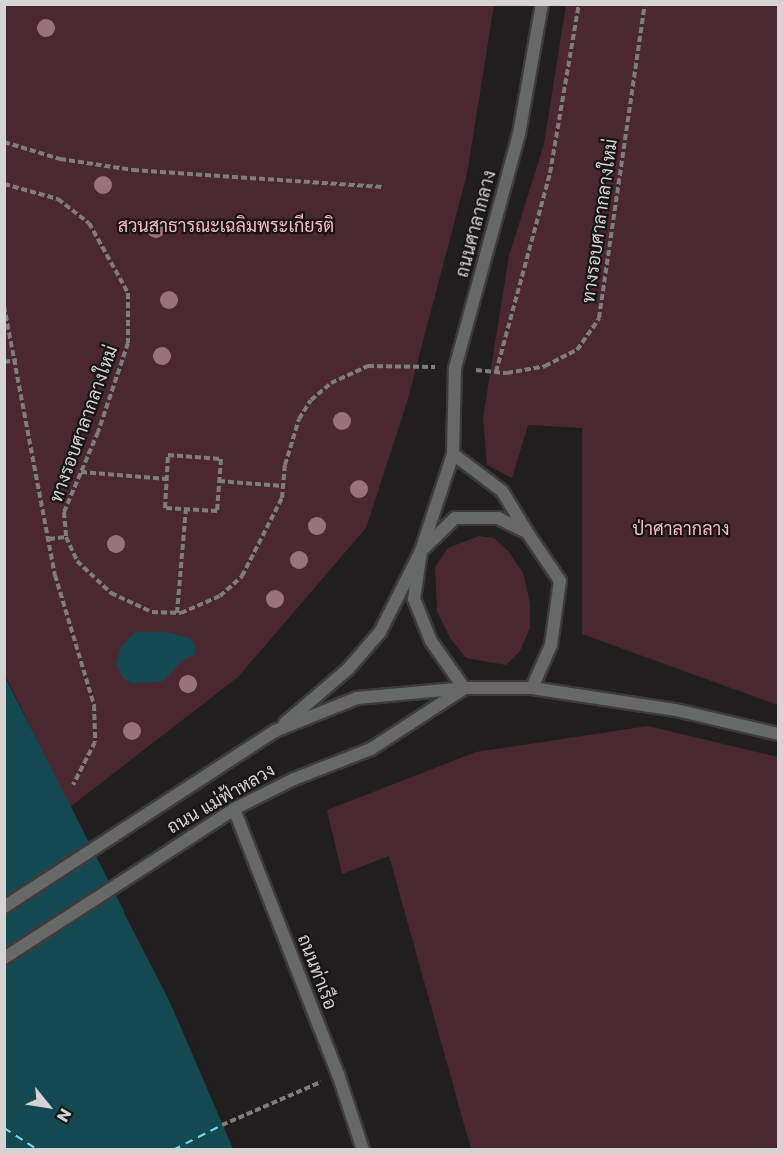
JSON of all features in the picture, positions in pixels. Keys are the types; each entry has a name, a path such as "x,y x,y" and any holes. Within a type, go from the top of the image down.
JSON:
{"street":[{"name":"ถนนศาลากลาง","path":"421,551 453,454 455,368 519,134 542,4"},
{"path":"453,454 502,491 560,581 551,645 532,688"},
{"path":"275,731 348,669 380,632 421,551 455,518 498,518 527,532"},
{"path":"421,551 414,599 430,641 464,688"},
{"name":"ถนน แม่ฟ้าหลวง","path":"4,958 150,861 234,809 294,779 371,749 464,688"},
{"name":"ถนน แม่ฟ้าหลวง","path":"4,907 128,824 275,731 357,698 464,688 532,688 676,710 778,734"},
{"name":"ถนนท่าเรือ","path":"234,809 338,1074 363,1149"}],"path":[{"name":"ทางรอบศาลากลางใหม่","path":"579,4 549,172 496,372 545,366 577,350 599,318 645,4"},
{"path":"4,142 60,159 133,170 382,187"},
{"name":"ทางรอบศาลากลางใหม่","path":"4,184 58,199 89,223 128,293 128,343 64,512 66,537 77,561 111,593 152,612 177,613 220,596 242,576 265,537 282,498 298,419 311,400 331,383 368,366 417,367"},
{"path":"4,306 17,360 55,575 94,705 95,742 73,785"},
{"path":"4,362 17,360"},
{"path":"168,455 221,459 217,511 165,508 167,479 168,455"},
{"path":"81,472 167,479"},
{"path":"219,481 283,486"},
{"path":"177,613 186,509"},
{"path":"49,539 66,537"},
{"path":"222,1125 338,1074"}],"green space":[{"name":"สวนสาธารณะเฉลิมพระเกียรติ","path":"4,5 494,5 467,174 407,402 366,528 238,677 70,807 5,675"},
{"name":"ป่าศาลากลาง","path":"566,5 778,5 778,705 582,634 582,428 528,425 512,478 487,465 483,418 509,256 544,144"},
{"path":"479,536 494,538 508,551 523,573 530,603 530,628 520,651 506,665 466,658 450,638 437,611 435,567 448,548"},
{"path":"648,726 778,757 778,1149 471,1149 389,856 342,874 327,810 476,752"}],"water":[{"path":"135,632 165,632 190,638 196,645 195,655 183,660 163,681 133,684 123,678 116,664 121,647"},
{"path":"4,675 169,1000 233,1149 5,1149"}],"pier":[{"path":"127,912 172,999 236,1150 169,1000 124,913"}],"ferry route":[{"path":"173,1150 222,1125"},
{"path":"4,1128 38,1150"}]}
